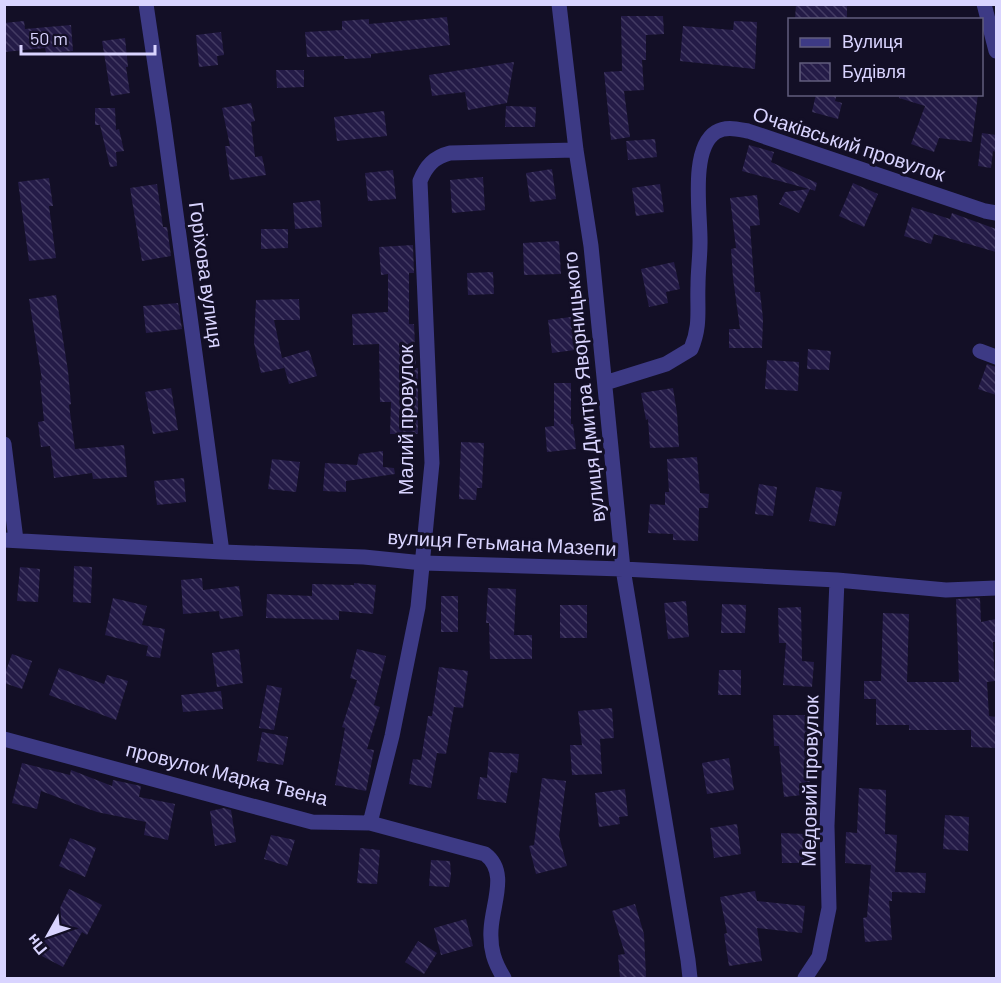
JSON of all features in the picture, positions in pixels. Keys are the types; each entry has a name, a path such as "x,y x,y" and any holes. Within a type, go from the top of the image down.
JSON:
{"street":[{"name":"Горіхова вулиця","path":"146,4 222,552"},
{"name":"вулиця Дмитра Яворницького","path":"559,4 576,150 591,246 623,569 690,978"},
{"path":"984,4 996,51"},
{"path":"991,4 996,5"},
{"name":"Очаківський провулок","path":"605,383 666,364 691,349 699,321 700,242 697,191 705,147 715,133 730,128 748,131 996,213"},
{"name":"Малий провулок","path":"370,823 392,736 418,608 432,463 420,181 432,161 450,153 576,150"},
{"path":"980,351 996,357"},
{"path":"4,444 10,540"},
{"name":"вулиця Гетьмана Мазепи","path":"10,540 222,552 364,557 423,563 623,569 837,580 946,590 996,588"},
{"name":"Медовий провулок","path":"805,978 819,957 829,908 827,826 837,580"},
{"name":"провулок Марка Твена","path":"4,739 312,822 370,823 485,854 493,860 499,875 490,930 494,961 504,978"}],"building":[{"path":"796,4 847,4 847,18 795,18"},
{"path":"621,16 663,16 664,34 646,35 646,60 642,60 644,90 624,91 630,137 611,140 604,72 622,71"},
{"path":"447,17 450,45 371,54 371,58 307,57 305,32 342,30 342,21 369,19 369,24"},
{"path":"24,21 25,29 71,25 73,51 46,53 45,48 4,52 4,23"},
{"path":"734,21 757,22 755,69 680,61 683,26 733,30"},
{"path":"221,32 224,55 217,56 218,65 199,67 196,35"},
{"path":"125,38 130,93 111,96 102,41"},
{"path":"514,62 507,103 468,110 465,92 432,96 429,75"},
{"path":"276,70 304,70 304,87 277,88"},
{"path":"816,96 836,96 835,101 842,103 838,119 812,112"},
{"path":"899,96 978,96 972,142 939,138 934,152 911,144 925,106 899,98"},
{"path":"251,103 255,121 251,122 255,157 262,156 266,175 230,180 225,146 230,146 222,108"},
{"path":"506,106 536,107 535,127 505,127"},
{"path":"95,108 115,108 116,130 119,129 124,151 116,152 117,166 110,167 100,125 95,125"},
{"path":"384,111 387,136 337,141 334,117"},
{"path":"982,133 996,135 996,152 993,151 991,168 978,166"},
{"path":"655,139 657,157 628,160 626,141"},
{"path":"749,145 774,152 771,162 817,183 815,191 810,189 799,213 779,204 785,192 809,189 742,171"},
{"path":"552,169 556,199 530,202 526,173"},
{"path":"393,170 396,199 368,201 365,173"},
{"path":"483,177 485,210 452,213 450,180"},
{"path":"49,178 53,206 49,206 56,258 29,261 18,182"},
{"path":"853,183 878,194 864,227 839,216"},
{"path":"157,184 163,227 167,227 171,256 142,261 130,188"},
{"path":"660,184 664,212 636,216 632,188"},
{"path":"757,195 760,225 750,226 755,292 760,292 763,319 762,348 729,348 729,329 740,329 733,278 731,249 736,248 730,198"},
{"path":"320,200 322,227 295,229 293,203"},
{"path":"912,207 950,219 952,213 996,229 996,252 934,234 931,244 904,236"},
{"path":"261,229 288,229 288,248 261,249"},
{"path":"559,241 561,274 524,275 523,243"},
{"path":"413,245 414,273 409,273 409,324 414,324 416,368 418,368 418,434 390,434 391,402 380,402 379,344 353,345 352,314 388,312 388,274 381,275 379,247"},
{"path":"674,262 680,289 666,292 668,303 649,307 641,269"},
{"path":"493,272 494,294 468,295 467,273"},
{"path":"56,295 68,371 71,404 69,405 75,449 124,445 127,477 93,479 92,473 54,478 50,446 41,447 38,422 44,421 40,380 42,380 29,299"},
{"path":"299,299 300,320 274,320 282,358 309,350 317,376 289,384 283,363 284,368 261,373 254,343 256,300"},
{"path":"178,303 182,329 146,333 143,306"},
{"path":"571,317 575,350 552,353 548,320"},
{"path":"808,349 831,351 829,370 807,369"},
{"path":"767,360 799,362 798,391 765,389"},
{"path":"987,364 996,367 996,395 978,389"},
{"path":"554,383 571,383 571,424 573,424 576,449 547,452 545,427 554,426"},
{"path":"171,388 178,430 153,434 145,392"},
{"path":"673,388 679,447 650,448 648,419 646,420 641,393"},
{"path":"461,442 484,443 482,488 477,488 476,500 459,499"},
{"path":"383,451 383,467 394,468 395,474 346,481 346,492 323,491 325,463 357,465 359,454"},
{"path":"697,457 700,493 709,494 708,508 699,508 698,541 673,540 673,534 648,533 650,504 665,505 665,492 669,492 667,459"},
{"path":"272,459 300,462 296,492 268,489"},
{"path":"184,478 186,502 157,505 154,481"},
{"path":"759,484 777,487 773,516 755,514"},
{"path":"816,487 842,492 835,526 809,521"},
{"path":"74,566 92,567 91,603 73,602"},
{"path":"20,567 40,569 38,602 17,601"},
{"path":"202,578 203,590 239,586 243,616 220,619 219,611 183,614 181,580"},
{"path":"354,583 376,585 373,614 339,611 339,620 266,618 267,594 312,596 312,584 354,585"},
{"path":"488,588 516,589 514,635 532,635 532,659 490,659 489,623 486,623"},
{"path":"441,596 458,596 458,632 441,632"},
{"path":"113,598 147,606 142,625 165,629 160,658 146,656 148,646 105,635"},
{"path":"980,598 981,622 996,619 996,642 993,642 995,681 987,682 989,716 996,717 996,748 971,747 971,730 909,730 909,725 876,725 876,699 864,699 864,681 881,681 883,613 909,614 907,682 959,682 956,599"},
{"path":"686,601 689,637 668,639 664,603"},
{"path":"722,604 746,605 745,633 721,633"},
{"path":"560,605 587,605 587,638 560,638"},
{"path":"801,607 802,661 814,662 812,687 783,685 786,643 779,643 778,608"},
{"path":"239,649 243,683 217,687 212,653"},
{"path":"357,649 386,656 374,705 380,707 367,749 374,750 366,791 335,785 345,728 342,727 357,680 350,678"},
{"path":"12,654 32,661 22,689 4,683 4,676"},
{"path":"439,667 468,671 463,708 454,707 446,754 437,753 431,788 409,784 413,759 421,760 428,716 432,716"},
{"path":"59,668 104,684 107,675 128,681 116,720 49,695"},
{"path":"719,670 741,670 741,695 718,695"},
{"path":"267,685 282,688 274,730 259,728"},
{"path":"221,691 223,709 183,712 181,695"},
{"path":"612,708 614,738 600,739 602,774 572,775 570,745 582,745 578,711"},
{"path":"773,715 808,715 807,746 811,794 784,797 779,746 774,746"},
{"path":"262,732 288,737 283,765 257,761"},
{"path":"489,752 519,754 517,773 511,772 506,803 477,799 480,777 487,778"},
{"path":"729,758 734,790 707,794 702,763"},
{"path":"22,763 70,775 71,770 112,786 113,780 141,786 139,797 175,804 168,840 144,835 146,822 97,812 41,791 37,809 12,803"},
{"path":"542,778 566,781 559,836 567,866 536,874 529,846 534,845"},
{"path":"859,788 886,790 885,834 897,835 895,872 926,873 925,893 892,892 892,901 889,901 892,940 865,942 863,918 867,917 871,865 845,863 846,832 857,833"},
{"path":"625,789 628,816 619,817 620,824 599,827 595,793"},
{"path":"224,808 231,810 236,842 215,846 210,811"},
{"path":"945,815 969,817 968,851 943,849"},
{"path":"737,824 741,854 714,858 710,828"},
{"path":"781,833 805,834 805,863 782,863"},
{"path":"271,835 295,840 287,866 264,859"},
{"path":"70,838 96,848 85,877 59,866"},
{"path":"360,848 380,850 377,884 357,883"},
{"path":"431,860 450,861 449,887 429,886"},
{"path":"69,889 102,905 87,935 82,932 63,967 38,954"},
{"path":"755,891 757,901 805,906 802,933 757,928 762,961 729,966 724,934 727,933 720,897"},
{"path":"635,904 644,934 646,977 620,978 618,955 625,954 612,911"},
{"path":"466,919 473,946 441,955 434,928"},
{"path":"418,941 437,953 424,974 405,962"}]}
